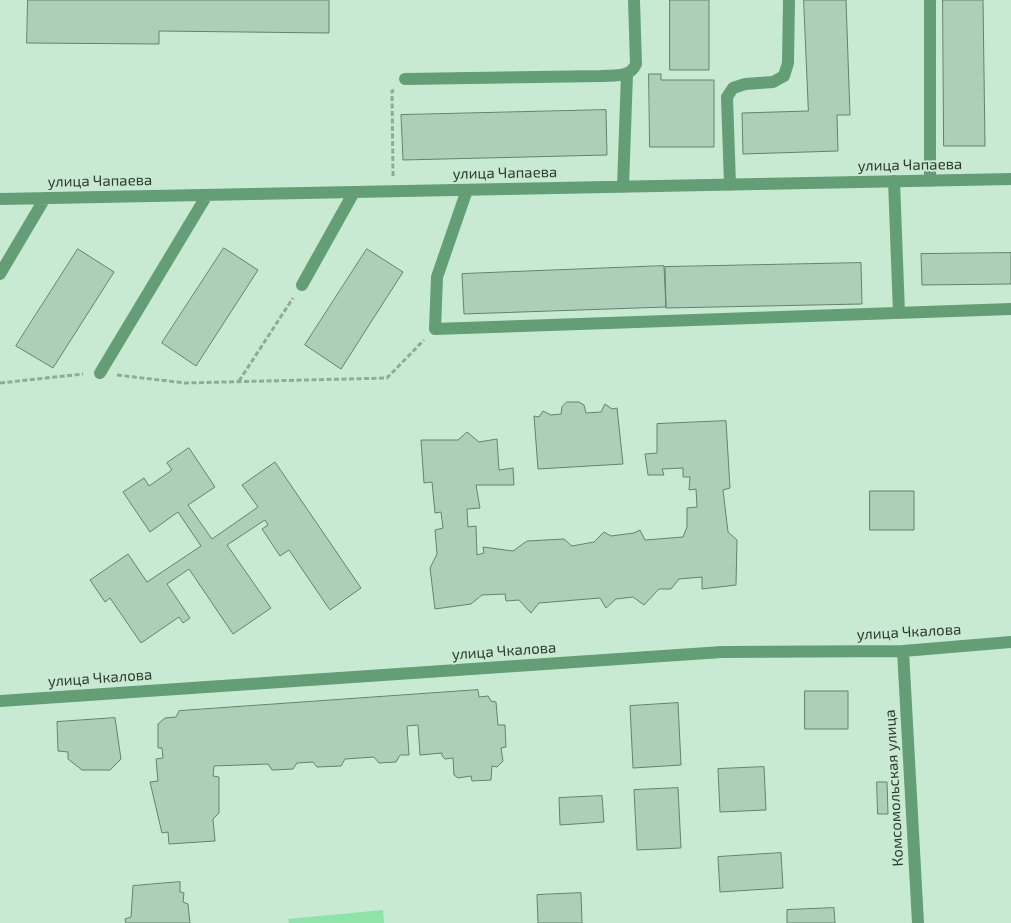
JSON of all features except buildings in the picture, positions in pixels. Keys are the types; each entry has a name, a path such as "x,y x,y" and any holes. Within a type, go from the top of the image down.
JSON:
{"street":[{"path":"405,79 628,74 634,70 636,64 634,0"},
{"path":"730,184 727,97 733,88 745,84 773,82 784,76 788,63 789,0"},
{"path":"930,0 930,181"},
{"path":"623,187 628,74"},
{"name":"улица Чапаева","path":"0,199 1011,179"},
{"path":"894,182 899,313"},
{"path":"467,190 437,277 435,329 1011,309"},
{"path":"302,285 354,192"},
{"path":"100,373 207,195"},
{"path":"0,274 45,198"},
{"name":"улица Чкалова","path":"0,701 722,652 903,651 1011,642"},
{"name":"Комсомольская улица","path":"903,651 918,923"}],"path":[{"path":"393,191 392,91 405,79"},
{"path":"239,382 302,285"},
{"path":"0,383 100,373 185,383 388,378 435,329"}],"green space":[{"path":"383,910 384,923 289,923 288,919"}]}
